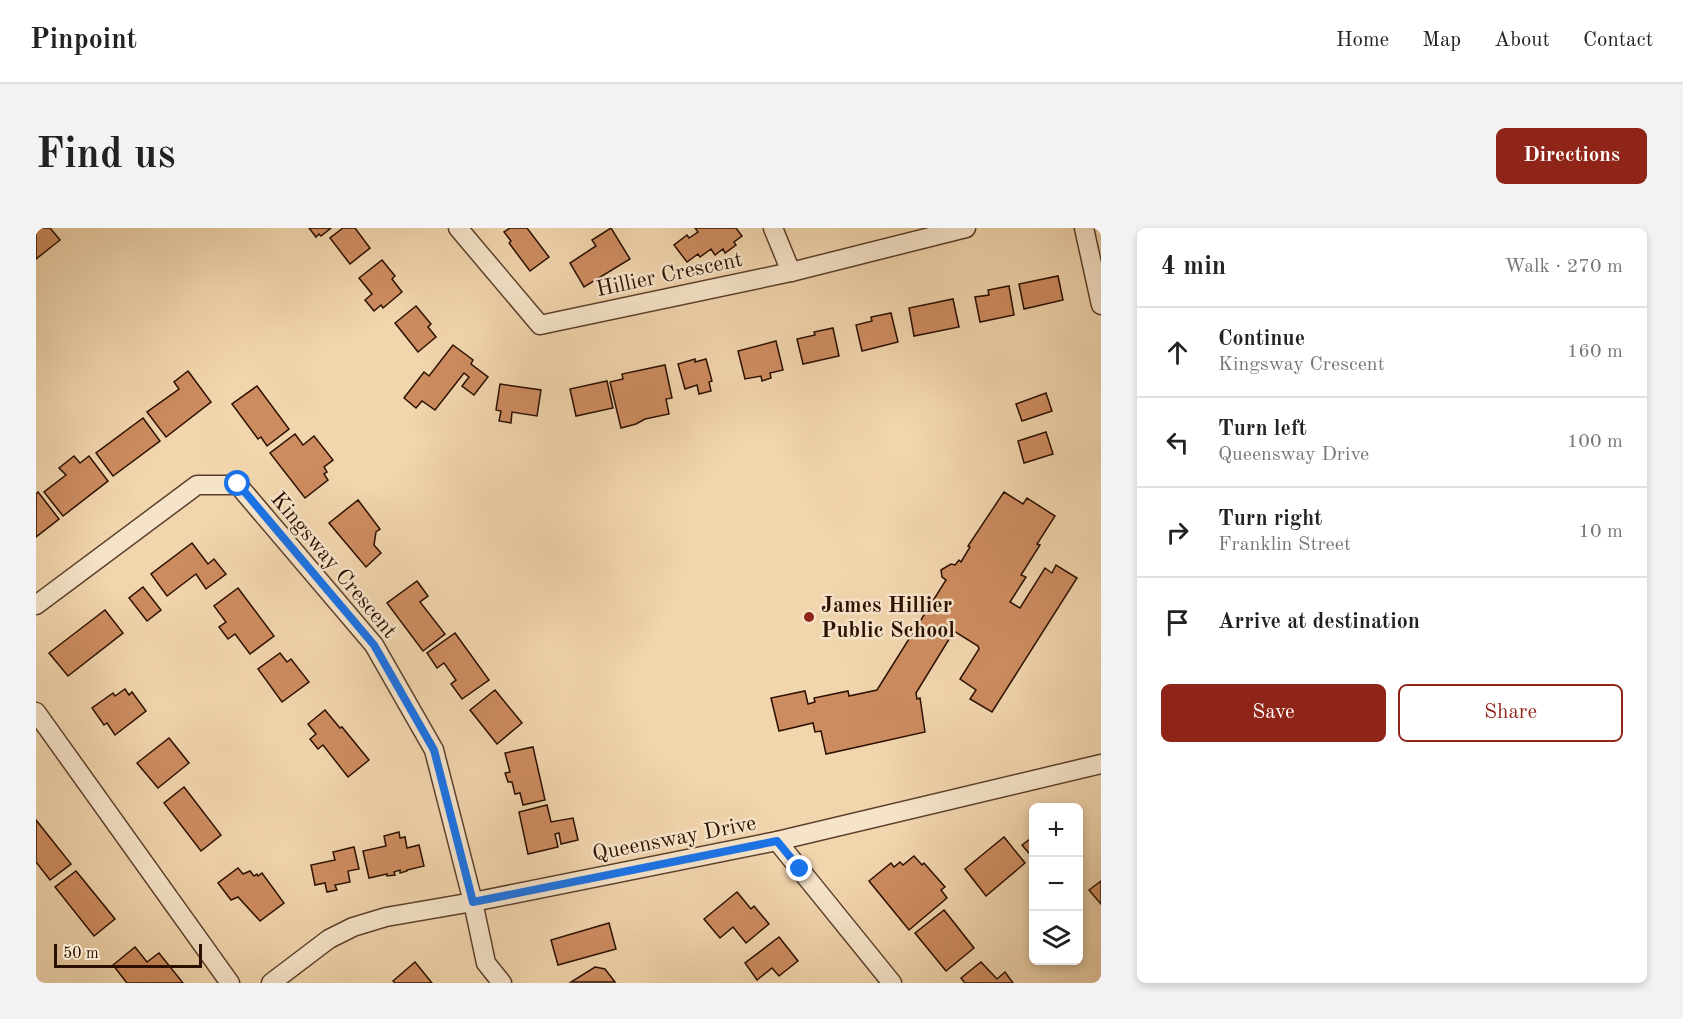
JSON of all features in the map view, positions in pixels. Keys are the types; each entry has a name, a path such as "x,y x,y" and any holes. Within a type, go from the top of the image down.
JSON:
{"street":[{"name":"Hillier Crescent","path":"458,228 540,325 791,272 966,228"},
{"path":"773,228 791,272"},
{"path":"1084,228 1101,305"},
{"name":"Kingsway Crescent","path":"36,605 196,484 238,484 374,645 434,750 473,902 486,963 502,983"},
{"path":"36,712 230,983"},
{"name":"Queensway Drive","path":"271,983 329,939 353,927 386,917 473,902 777,841 1101,764"},
{"path":"777,841 892,983"}],"building":[{"path":"36,228 50,228 60,240 36,259"},
{"path":"309,228 331,228 316,237"},
{"path":"343,228 355,228 370,248 350,264 330,238"},
{"path":"510,228 527,228 549,257 530,271 509,243 511,241 504,232"},
{"path":"611,228 630,259 584,287 570,263 596,246 592,240"},
{"path":"695,228 736,228 742,236 734,242 736,245 725,253 723,249 715,255 711,249 687,262 674,245 687,235 689,238 698,232"},
{"path":"382,260 395,276 392,279 402,292 383,308 381,305 374,311 365,300 372,294 359,278"},
{"path":"1058,276 1063,300 1024,309 1019,284"},
{"path":"1009,286 1014,315 980,322 975,297 989,295 988,290"},
{"path":"953,299 959,327 914,336 909,308"},
{"path":"416,306 431,324 428,327 436,337 418,352 395,323"},
{"path":"891,313 898,342 862,351 856,325 872,321 871,317"},
{"path":"833,328 839,356 803,364 797,339"},
{"path":"776,341 783,370 770,373 771,378 762,381 761,376 745,379 738,351"},
{"path":"453,345 473,360 471,364 488,377 474,395 462,386 469,377 464,373 435,410 422,401 416,408 404,398 424,372 429,376"},
{"path":"695,359 695,362 706,359 712,381 709,382 711,391 699,394 697,385 685,389 678,364"},
{"path":"665,365 672,398 666,399 669,414 645,419 621,428 610,382 623,379 622,374"},
{"path":"188,371 211,402 166,437 147,412 179,389 174,382"},
{"path":"607,381 613,408 576,416 570,389"},
{"path":"500,384 541,390 537,416 512,412 511,423 499,421 501,411 496,410"},
{"path":"257,386 289,429 267,446 261,437 258,439 232,404"},
{"path":"1046,393 1052,411 1022,421 1016,404"},
{"path":"143,418 160,441 113,476 96,453"},
{"path":"1046,432 1053,454 1024,463 1018,441"},
{"path":"295,434 303,445 314,436 333,460 324,467 327,472 324,474 328,480 305,498 270,453"},
{"path":"74,456 80,463 89,456 108,481 63,516 44,492 66,475 59,468"},
{"path":"38,492 59,519 36,537 36,494"},
{"path":"1004,492 1023,504 1027,498 1055,516 1037,544 1040,545 1021,575 1026,577 1010,602 1020,608 1045,568 1052,573 1056,565 1077,578 992,712 970,699 976,690 960,679 979,649 978,646 954,631 916,693 917,699 920,698 925,732 826,754 821,731 815,732 813,723 779,731 771,698 805,691 808,704 815,702 814,698 848,691 849,696 877,690 946,580 942,577 941,570 951,564 955,565 959,560 961,562 970,547 968,546"},
{"path":"358,500 380,529 376,532 374,545 381,553 366,567 329,523"},
{"path":"192,543 208,564 214,559 226,574 206,589 196,574 167,596 151,574"},
{"path":"417,581 428,596 420,602 445,634 423,651 387,603"},
{"path":"143,587 161,610 147,621 129,598"},
{"path":"238,588 274,636 250,654 235,634 228,639 219,627 226,622 214,606"},
{"path":"105,610 123,633 68,676 49,653"},
{"path":"455,633 489,680 462,699 451,684 456,680 444,663 437,668 427,653"},
{"path":"280,653 287,662 291,659 309,682 282,702 258,669"},
{"path":"125,689 129,695 132,692 146,711 115,735 107,723 104,725 92,708 113,693 115,696"},
{"path":"495,690 522,723 497,744 470,710"},
{"path":"325,710 369,760 348,777 323,745 318,749 310,739 316,734 308,724"},
{"path":"169,738 189,763 158,788 137,763"},
{"path":"533,747 545,800 523,805 520,793 515,794 512,782 508,782 505,773 510,772 505,753"},
{"path":"184,787 221,835 201,851 164,803"},
{"path":"547,805 551,822 573,818 578,840 561,844 559,833 555,834 558,847 528,854 519,812"},
{"path":"36,820 71,864 50,880 36,862"},
{"path":"399,832 400,838 405,837 407,848 419,845 424,866 400,873 400,870 394,872 395,875 387,876 387,874 369,878 363,851 386,846 384,836"},
{"path":"1004,837 1025,863 986,896 965,869"},
{"path":"1029,840 1029,853 1022,845"},
{"path":"354,847 359,869 348,871 350,882 335,885 337,890 327,892 325,883 315,885 311,865 335,860 333,852"},
{"path":"914,856 922,865 924,863 945,887 941,890 947,898 909,930 869,881 891,863 894,867 900,862 903,865"},
{"path":"238,868 243,874 250,871 254,876 257,874 258,876 262,873 284,903 260,921 238,897 231,900 218,883"},
{"path":"76,871 115,919 94,936 55,887"},
{"path":"1101,881 1101,904 1089,890"},
{"path":"737,892 751,909 754,906 769,924 746,943 733,927 720,938 704,919"},
{"path":"944,910 974,948 946,971 915,933"},
{"path":"609,923 616,949 558,965 551,940"},
{"path":"779,937 798,961 779,976 772,968 757,980 745,963"},
{"path":"135,947 147,962 159,953 183,983 127,983 113,965"},
{"path":"415,962 432,983 395,983 393,981"},
{"path":"981,962 997,979 1005,972 1013,983 965,983 961,978"},
{"path":"595,967 605,969 615,982 571,982"}],"place":[{"name":"James Hillier Public School","path":"809,617"}],"route":[{"path":"238,484 374,645 434,750 473,902 777,841 800,869"}]}
